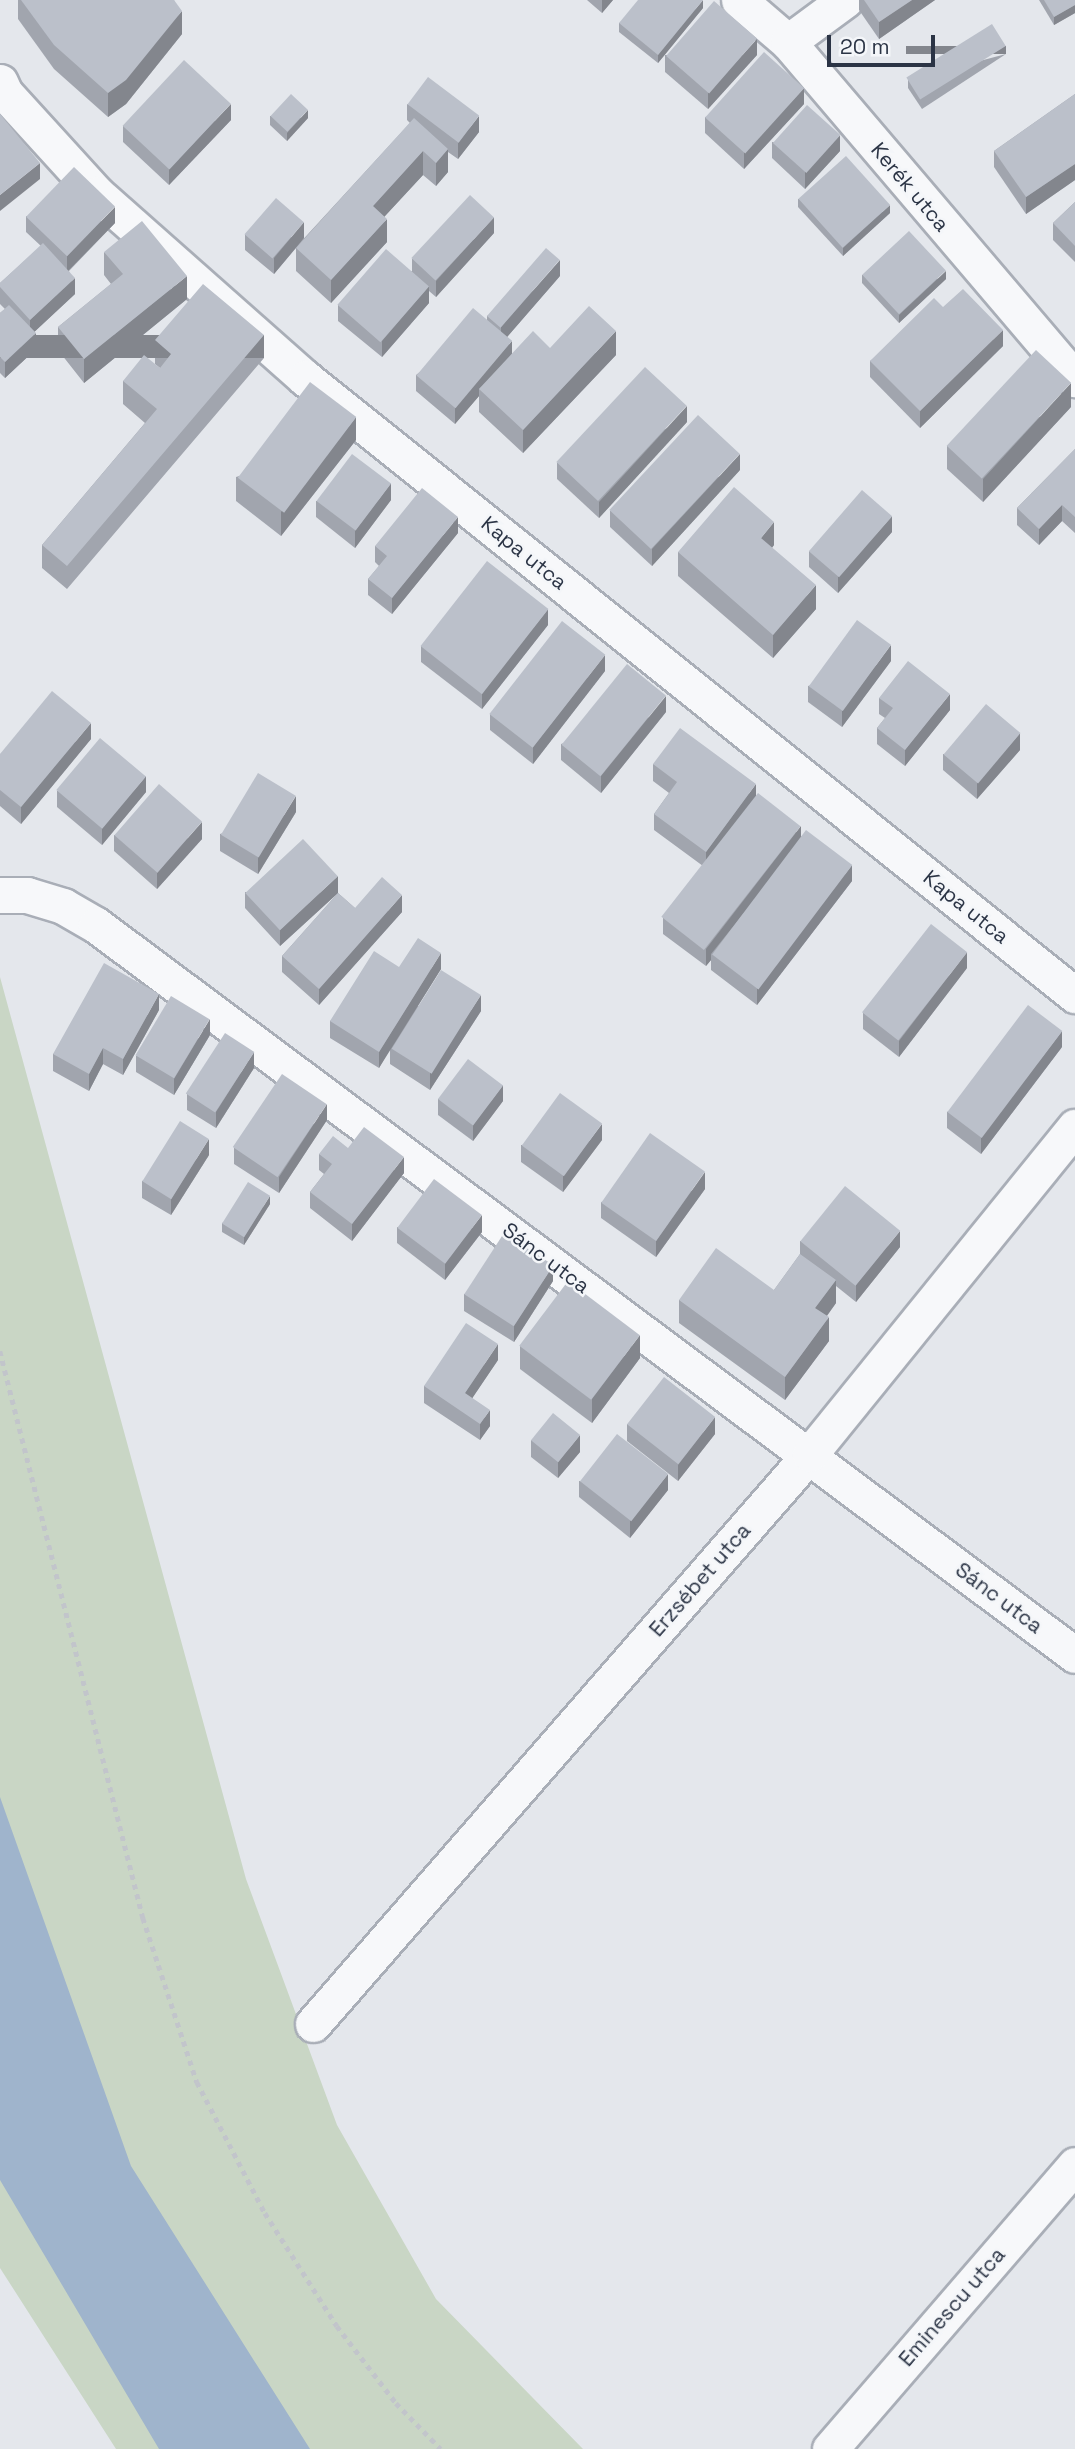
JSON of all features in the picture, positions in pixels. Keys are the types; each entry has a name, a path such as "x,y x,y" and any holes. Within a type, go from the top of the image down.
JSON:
{"street":[{"name":"Kerék utca","path":"739,0 788,42 1075,379"},
{"path":"788,42 845,0"},
{"name":"Kapa utca","path":"0,82 5,93 97,194 305,378 1075,995"},
{"name":"Sánc utca","path":"0,895 27,895 63,906 96,925 810,1454 1075,1656"},
{"name":"Erzsébet utca","path":"313,2024 810,1454 1075,1127"},
{"name":"Eminescu utca","path":"830,2449 1075,2165"}],"path":[{"path":"0,1351 143,1918 197,2082 265,2213 337,2326 396,2403 441,2449"}],"green space":[{"path":"0,977 246,1879 337,2125 436,2299 583,2449 116,2449 0,2268"}],"water":[{"path":"0,1797 131,2166 310,2449 159,2449 0,2180"}],"building":[{"path":"21,0 174,0 182,11 126,80 108,93 54,45"},
{"path":"638,0 703,0 658,55 619,23"},
{"path":"864,0 912,0 879,22"},
{"path":"1044,0 1075,0 1075,5 1054,17"},
{"path":"714,1 757,38 709,93 666,56"},
{"path":"992,24 1006,46 920,100 906,78"},
{"path":"764,52 804,88 745,154 705,117"},
{"path":"184,60 231,104 169,169 123,126"},
{"path":"428,77 479,116 459,143 408,104"},
{"path":"291,94 308,110 287,132 271,116"},
{"path":"1075,94 1075,164 1026,197 994,151"},
{"path":"807,105 840,135 806,173 773,143"},
{"path":"0,114 40,163 0,195"},
{"path":"414,118 448,149 436,163 423,151 373,206 387,219 331,280 296,248"},
{"path":"846,156 890,205 843,248 798,199"},
{"path":"74,167 115,207 67,256 26,217"},
{"path":"470,195 494,218 435,280 411,258"},
{"path":"276,198 304,222 272,259 245,234"},
{"path":"1075,202 1075,246 1053,223"},
{"path":"142,221 187,276 84,359 58,327 123,274 104,252"},
{"path":"909,231 946,270 899,314 862,275"},
{"path":"43,243 75,278 30,320 0,287 0,283"},
{"path":"546,248 560,260 501,328 487,316"},
{"path":"386,249 429,286 380,342 337,305"},
{"path":"203,284 264,335 67,566 42,545 157,409 123,381 144,355 160,368 171,354 155,340"},
{"path":"963,289 1003,330 920,411 870,361 934,298 943,307"},
{"path":"9,305 36,333 5,362 0,357 0,313"},
{"path":"589,306 616,331 523,430 479,389 533,331 550,348"},
{"path":"473,308 512,341 456,408 416,375"},
{"path":"1036,350 1071,383 982,479 947,446"},
{"path":"645,367 687,406 598,501 556,462"},
{"path":"310,382 356,417 284,513 238,478"},
{"path":"698,415 740,454 651,549 609,510"},
{"path":"1075,449 1075,517 1062,505 1039,529 1017,508"},
{"path":"352,454 391,483 356,531 316,501"},
{"path":"734,487 774,522 761,538 816,585 773,635 678,552"},
{"path":"422,488 458,517 392,598 368,579 387,556 375,546"},
{"path":"862,490 892,516 839,577 809,551"},
{"path":"487,561 548,609 482,694 421,646"},
{"path":"857,620 891,645 843,711 809,686"},
{"path":"562,621 605,655 533,748 489,714"},
{"path":"908,661 950,694 905,750 877,728 893,708 879,698"},
{"path":"627,664 666,695 600,776 562,745"},
{"path":"52,691 91,723 21,807 0,790 0,754"},
{"path":"986,704 1020,733 978,783 944,755"},
{"path":"680,728 756,784 706,852 654,814 677,782 653,764"},
{"path":"100,738 146,777 102,829 56,790"},
{"path":"258,773 296,796 259,857 221,835"},
{"path":"159,784 202,821 157,873 114,835"},
{"path":"758,793 801,826 704,950 661,917"},
{"path":"806,830 852,865 758,989 712,955"},
{"path":"303,839 338,876 280,930 245,893"},
{"path":"382,877 402,895 319,989 282,956 338,893 355,908"},
{"path":"931,924 967,952 898,1041 862,1012"},
{"path":"418,938 441,953 379,1052 330,1021 374,951 399,967"},
{"path":"104,963 159,994 123,1059 103,1048 89,1074 53,1054"},
{"path":"441,970 481,995 432,1074 392,1049"},
{"path":"171,996 210,1019 174,1078 135,1055"},
{"path":"1028,1005 1062,1031 982,1138 947,1112"},
{"path":"225,1033 254,1052 215,1112 186,1093"},
{"path":"468,1059 503,1085 473,1125 438,1099"},
{"path":"282,1074 327,1104 278,1177 233,1147"},
{"path":"560,1093 602,1124 564,1176 522,1146"},
{"path":"180,1121 209,1139 171,1199 142,1181"},
{"path":"364,1127 404,1157 352,1224 310,1192 332,1164 319,1154 333,1136 348,1148"},
{"path":"650,1133 705,1171 656,1241 601,1203"},
{"path":"434,1179 482,1215 445,1264 397,1228"},
{"path":"248,1182 270,1196 244,1237 222,1224"},
{"path":"845,1186 900,1231 855,1286 800,1241"},
{"path":"504,1233 553,1265 514,1326 464,1294"},
{"path":"716,1248 774,1290 800,1254 836,1280 815,1308 829,1317 785,1377 679,1300"},
{"path":"568,1281 640,1335 591,1400 519,1346"},
{"path":"466,1323 498,1344 465,1393 490,1410 480,1424 424,1386"},
{"path":"664,1377 715,1417 678,1464 627,1424"},
{"path":"553,1413 580,1435 558,1462 531,1440"},
{"path":"617,1434 668,1474 631,1521 580,1481"}]}
